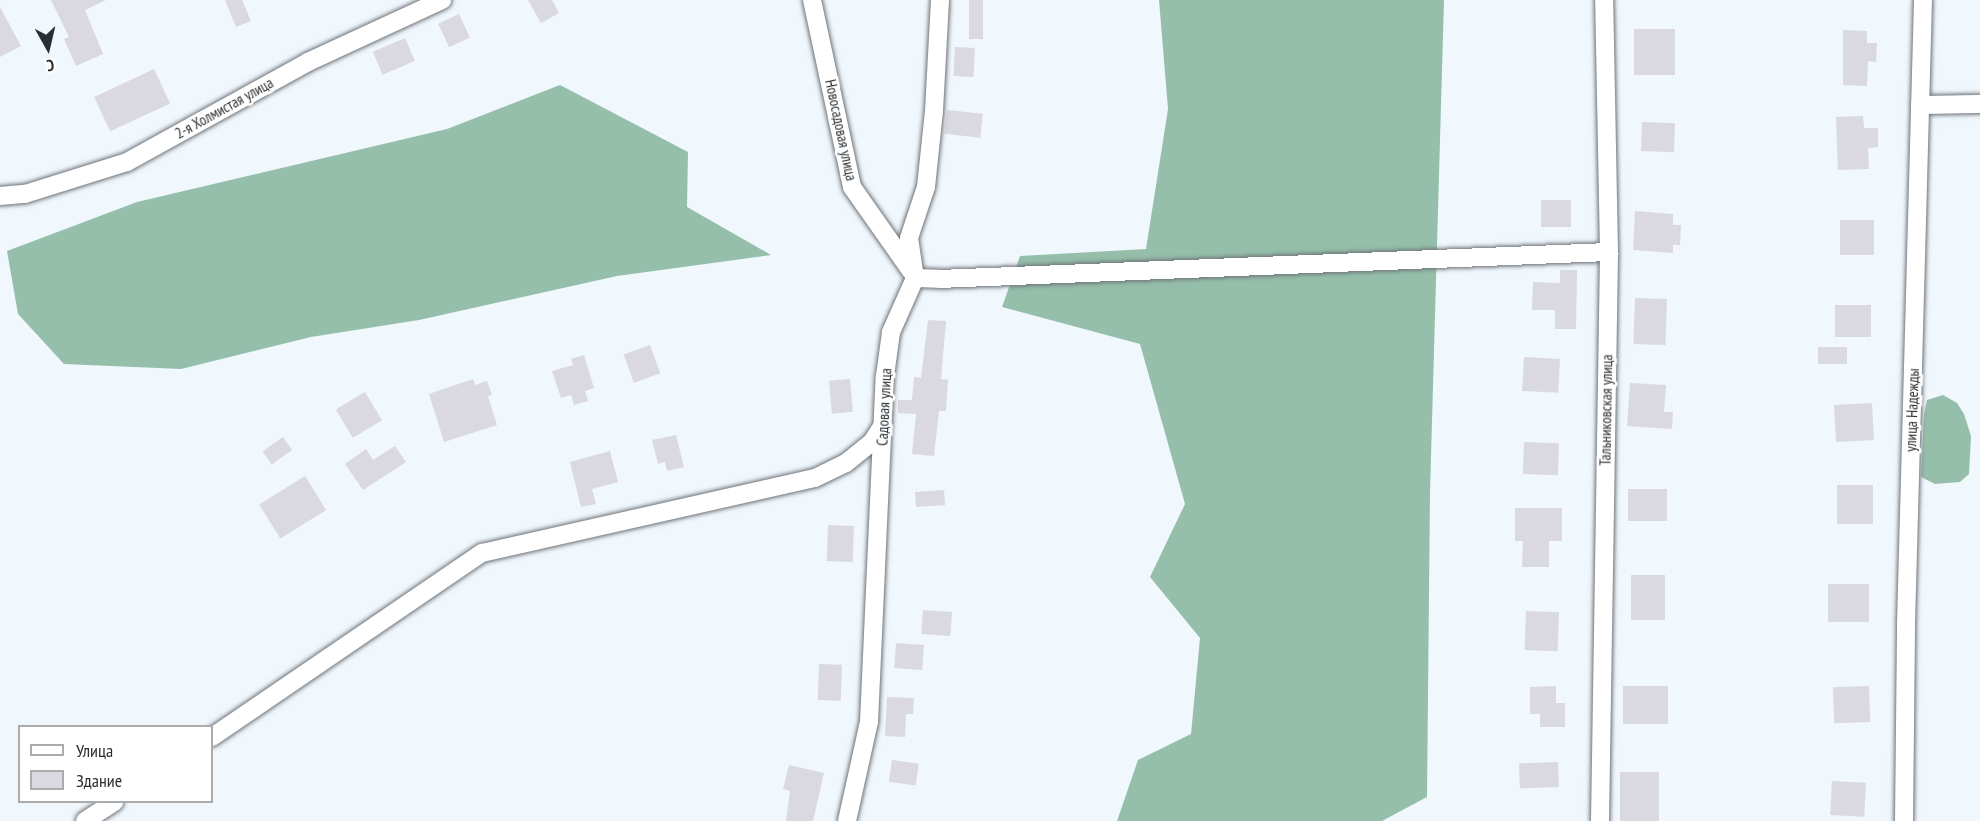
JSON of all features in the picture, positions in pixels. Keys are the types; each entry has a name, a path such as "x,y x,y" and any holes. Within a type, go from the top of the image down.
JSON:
{"street":[{"name":"2-я Холмистая улица","path":"0,196 25,194 127,162 308,63 442,0"},
{"name":"Новосадовая улица","path":"812,0 852,187 915,278"},
{"path":"940,0 934,111 926,187 909,238 915,278 939,279 1609,252"},
{"name":"Тальниковская улица","path":"1600,821 1609,252 1604,0"},
{"name":"улица Надежды","path":"1904,821 1906,624 1923,0"},
{"path":"1920,105 1980,104"},
{"name":"Садовая улица","path":"846,821 869,722 883,425 891,332 915,278"},
{"path":"213,736 482,553 815,478 846,463 872,442 883,425"},
{"path":"84,821 111,803"}],"green space":[{"path":"1159,0 1444,0 1430,492 1427,797 1382,821 1117,821 1138,760 1191,734 1200,638 1150,577 1185,504 1140,344 1002,307 1020,256 1146,249 1168,109"},
{"path":"560,85 688,152 687,207 771,255 617,276 419,320 311,337 181,369 64,364 18,314 7,251 137,202 447,129"},
{"path":"1943,395 1957,403 1964,414 1971,436 1969,474 1960,482 1935,484 1921,477 1924,414 1927,400"}],"building":[{"path":"51,0 106,0 85,10 103,54 76,66 64,39 69,37"},
{"path":"225,0 242,0 251,21 236,27"},
{"path":"528,0 552,0 559,13 541,23"},
{"path":"969,0 983,0 983,39 969,39"},
{"path":"0,7 21,46 0,57"},
{"path":"459,14 470,38 449,47 438,24"},
{"path":"1634,29 1675,29 1675,75 1634,75"},
{"path":"1843,30 1867,31 1867,43 1877,43 1876,62 1868,61 1867,86 1843,85"},
{"path":"405,38 415,61 383,75 373,52"},
{"path":"955,47 975,48 973,77 953,76"},
{"path":"154,69 170,103 110,131 94,97"},
{"path":"947,110 983,114 980,138 944,134"},
{"path":"1863,116 1864,128 1878,128 1878,147 1868,148 1869,169 1838,170 1836,117"},
{"path":"1642,122 1675,123 1674,152 1641,151"},
{"path":"1541,200 1571,200 1571,227 1541,227"},
{"path":"1635,211 1673,214 1673,225 1681,225 1680,245 1673,245 1673,253 1633,250"},
{"path":"1840,220 1874,220 1874,255 1840,255"},
{"path":"1560,270 1577,270 1576,329 1555,329 1555,310 1532,310 1533,282 1560,283"},
{"path":"1635,298 1667,299 1665,345 1633,344"},
{"path":"1835,305 1871,305 1871,337 1835,337"},
{"path":"928,320 946,321 941,379 948,380 946,411 939,411 934,456 912,454 916,414 898,413 898,400 912,400 914,377 921,378"},
{"path":"650,345 660,373 634,383 624,355"},
{"path":"1818,347 1847,347 1847,364 1818,364"},
{"path":"584,355 594,388 585,391 588,401 574,405 571,395 561,398 552,371 573,365 571,359"},
{"path":"1524,357 1560,359 1558,393 1522,391"},
{"path":"473,379 475,385 487,381 492,395 488,396 497,425 444,442 429,394"},
{"path":"850,379 853,412 832,414 829,381"},
{"path":"1630,383 1666,385 1664,412 1673,412 1672,429 1627,426"},
{"path":"365,392 382,420 353,438 336,410"},
{"path":"1872,403 1874,440 1836,442 1834,405"},
{"path":"676,435 684,467 667,471 665,462 658,464 652,440"},
{"path":"283,437 292,450 272,464 263,451"},
{"path":"1524,442 1559,443 1558,475 1523,474"},
{"path":"395,446 406,462 363,490 345,464 366,449 373,460"},
{"path":"610,451 618,482 592,489 596,504 581,507 570,462"},
{"path":"305,476 326,510 280,539 259,505"},
{"path":"1837,485 1873,485 1873,524 1837,524"},
{"path":"1628,489 1667,489 1667,521 1628,521"},
{"path":"944,490 945,505 916,507 915,492"},
{"path":"1515,508 1562,508 1562,541 1549,541 1549,567 1522,567 1523,541 1515,541"},
{"path":"828,525 854,526 853,562 827,561"},
{"path":"1631,575 1665,575 1665,620 1631,620"},
{"path":"1828,584 1869,584 1869,622 1828,622"},
{"path":"923,610 952,612 950,636 921,634"},
{"path":"1526,611 1559,612 1558,651 1525,650"},
{"path":"896,643 924,645 922,670 894,668"},
{"path":"819,664 842,665 841,701 818,700"},
{"path":"1556,686 1556,703 1565,703 1565,727 1540,727 1540,714 1530,714 1530,687"},
{"path":"1623,686 1668,686 1668,724 1623,724"},
{"path":"1869,686 1870,722 1834,723 1833,687"},
{"path":"887,697 914,698 913,714 906,714 905,737 885,736"},
{"path":"892,760 919,764 916,786 889,782"},
{"path":"1558,762 1559,787 1520,788 1519,763"},
{"path":"789,765 824,773 813,821 786,821 790,791 783,789"},
{"path":"1620,772 1659,772 1659,821 1620,821"},
{"path":"1832,781 1866,783 1864,817 1830,815"}]}
